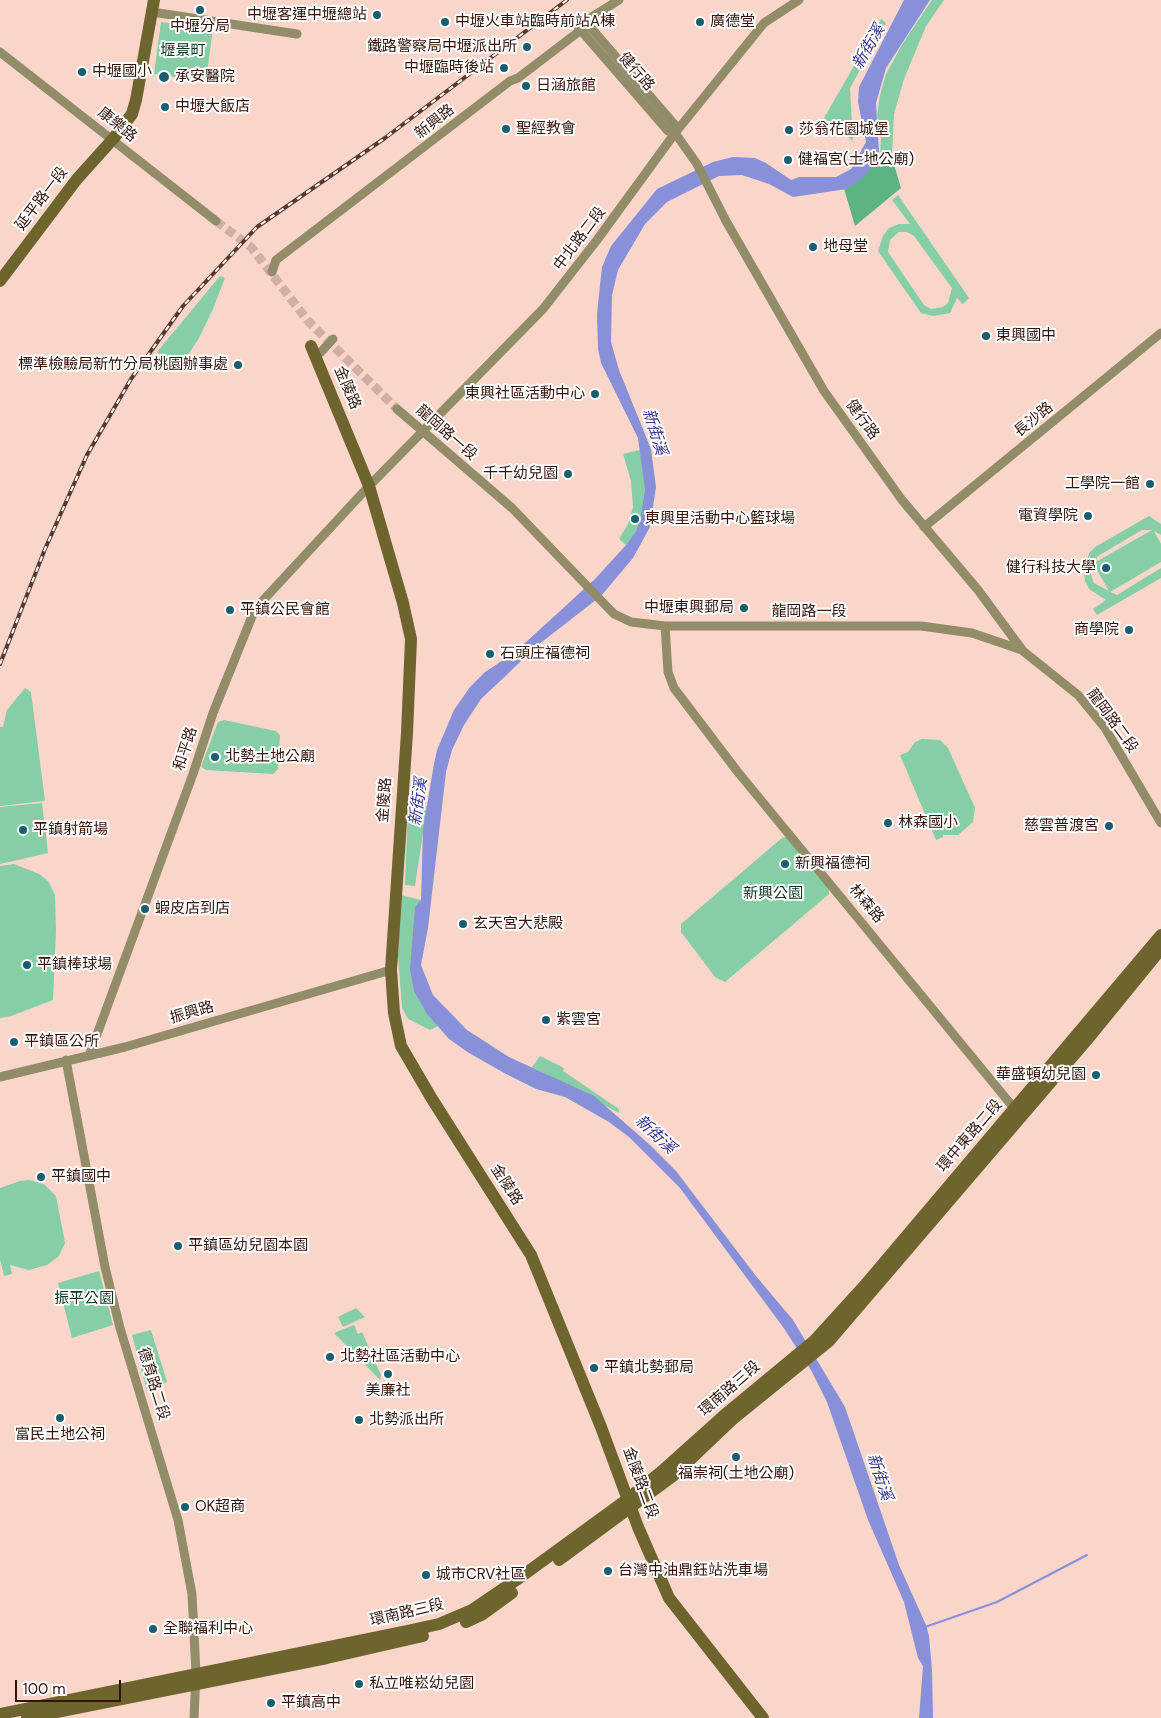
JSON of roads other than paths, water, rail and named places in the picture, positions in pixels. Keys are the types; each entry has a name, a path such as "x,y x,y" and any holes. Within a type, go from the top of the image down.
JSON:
{"main road":[{"name":"延平路一段","path":"0,281 77,179 113,139 132,114 153,6"},
{"name":"金陵路","path":"316,349 369,486 404,603 411,639 407,733 391,970 396,1022 401,1046 432,1099 521,1239"},
{"name":"環中東路二段","path":"801,1358 817,1345 878,1285 1161,935"},
{"name":"環中東路二段","path":"1018,1113 1161,949"},
{"name":"金陵路二段","path":"521,1239 543,1280 630,1502 638,1527 669,1598 763,1718"},
{"name":"環南路三段","path":"0,1714 196,1678 327,1658 457,1627 483,1614 630,1502 673,1476 801,1358"},
{"name":"環南路三段","path":"27,1718 196,1678"}],"street":[{"path":"582,26 619,0"},
{"name":"中北路二段","path":"369,486 543,309 597,240 675,133 764,23 800,0"},
{"path":"153,6 297,34"},
{"name":"新興路","path":"272,272 276,260 514,79 521,69 582,26"},
{"name":"健行路","path":"582,26 674,124 675,133 698,167 824,391 924,527 978,590 1023,650"},
{"name":"康樂路","path":"0,52 216,221"},
{"name":"長沙路","path":"924,527 1161,333"},
{"path":"316,349 332,339"},
{"name":"龍岡路一段","path":"397,409 512,508 614,614 623,619 631,622 665,626 921,626 972,633 1023,650"},
{"name":"和平路","path":"89,1056 246,626 261,601 369,486"},
{"name":"林森路","path":"665,626 668,672 674,688 737,771 1018,1113"},
{"name":"龍岡路二段","path":"1023,650 1084,702 1105,728 1161,823"},
{"name":"振興路","path":"0,1077 89,1056 391,970"},
{"name":"德育路二段","path":"66,1060 107,1276 120,1328 178,1520 192,1594 196,1678 194,1718"}],"water":[{"name":"新街溪","path":"904,0 930,0 886,68 876,103 879,152 866,175 847,189 793,197 769,184 742,175 719,176 667,202 645,224 618,270 612,295 611,342 619,370 651,449 656,487 650,527 633,558 601,596 538,645 481,699 464,725 452,750 446,772 428,928 421,965 433,995 467,1030 509,1057 594,1096 649,1144 676,1171 756,1276 793,1320 845,1407 899,1565 926,1625 929,1636 932,1670 933,1718 919,1718 923,1666 918,1658 904,1602 868,1520 827,1402 811,1370 783,1327 680,1188 629,1137 609,1122 565,1097 536,1089 506,1074 449,1039 427,1014 414,991 410,969 415,907 421,900 423,829 434,764 437,750 454,710 470,687 485,672 514,653 595,579 626,545 636,531 641,515 645,490 638,438 601,363 598,349 597,314 602,267 611,246 657,189 713,162 733,157 755,158 791,180 799,177 836,177 851,169 866,142 858,102 859,87"}],"waterway":[{"path":"925,1627 997,1602 1087,1555"}],"tunnel":[{"path":"216,221 251,247 308,321 397,409"}],"railway":[{"path":"0,664 45,549 87,455 131,379 183,306 257,227 385,138 567,0"}],"place":[{"name":"中壢分局","path":"200,10"},
{"name":"中壢客運中壢總站","path":"377,15"},
{"name":"中壢火車站臨時前站A棟","path":"445,22"},
{"name":"廣德堂","path":"700,22"},
{"name":"鐵路警察局中壢派出所","path":"527,47"},
{"name":"中壢臨時後站","path":"504,68"},
{"name":"中壢國小","path":"82,72"},
{"name":"承安醫院","path":"164,77"},
{"name":"日涵旅館","path":"526,86"},
{"name":"中壢大飯店","path":"165,107"},
{"name":"聖經教會","path":"506,129"},
{"name":"莎翁花園城堡","path":"789,130"},
{"name":"健福宮(土地公廟)","path":"788,160"},
{"name":"地母堂","path":"813,247"},
{"name":"東興國中","path":"986,336"},
{"name":"標準檢驗局新竹分局桃園辦事處","path":"238,365"},
{"name":"東興社區活動中心","path":"595,394"},
{"name":"千千幼兒園","path":"568,474"},
{"name":"工學院一館","path":"1150,484"},
{"name":"電資學院","path":"1088,516"},
{"name":"東興里活動中心籃球場","path":"635,519"},
{"name":"健行科技大學","path":"1106,568"},
{"name":"中壢東興郵局","path":"744,608"},
{"name":"平鎮公民會館","path":"230,610"},
{"name":"商學院","path":"1129,630"},
{"name":"石頭庄福德祠","path":"490,654"},
{"name":"北勢土地公廟","path":"215,757"},
{"name":"林森國小","path":"888,823"},
{"name":"慈雲普渡宮","path":"1109,826"},
{"name":"平鎮射箭場","path":"23,830"},
{"name":"新興福德祠","path":"785,864"},
{"name":"蝦皮店到店","path":"145,909"},
{"name":"玄天宮大悲殿","path":"463,924"},
{"name":"平鎮棒球場","path":"27,965"},
{"name":"紫雲宮","path":"546,1020"},
{"name":"平鎮區公所","path":"14,1042"},
{"name":"華盛頓幼兒園","path":"1096,1075"},
{"name":"平鎮國中","path":"41,1177"},
{"name":"平鎮區幼兒園本園","path":"178,1246"},
{"name":"北勢社區活動中心","path":"330,1357"},
{"name":"平鎮北勢郵局","path":"594,1368"},
{"name":"美廉社","path":"388,1374"},
{"name":"富民土地公祠","path":"60,1418"},
{"name":"北勢派出所","path":"359,1420"},
{"name":"福崇祠(土地公廟)","path":"736,1457"},
{"name":"OK超商","path":"185,1507"},
{"name":"台灣中油鼎鈺站洗車場","path":"608,1571"},
{"name":"城市CRV社區","path":"426,1575"},
{"name":"全聯福利中心","path":"153,1629"},
{"name":"私立唯崧幼兒園","path":"359,1684"},
{"name":"平鎮高中","path":"271,1703"}],"park label":[{"name":"壢景町","path":"183,51"},
{"name":"新興公園","path":"773,894"},
{"name":"振平公園","path":"84,1299"}]}
